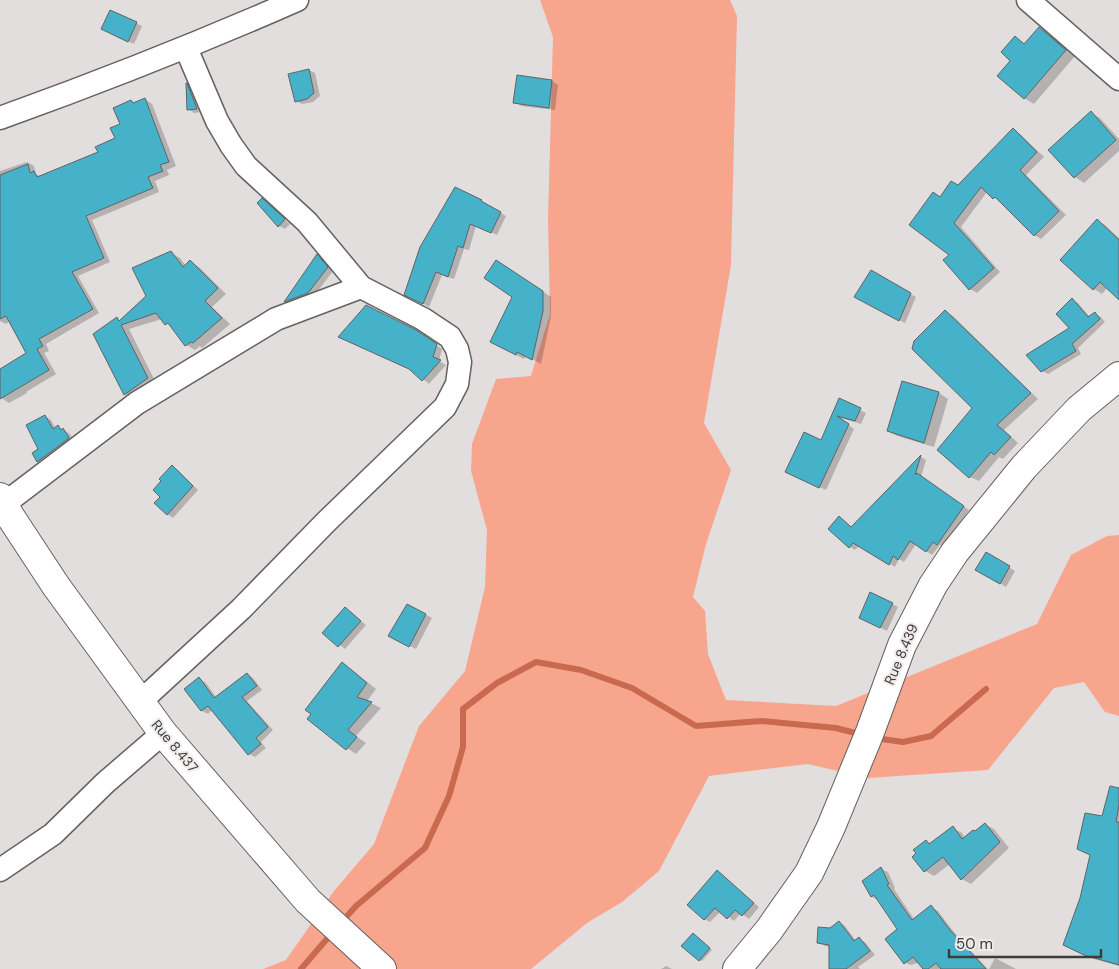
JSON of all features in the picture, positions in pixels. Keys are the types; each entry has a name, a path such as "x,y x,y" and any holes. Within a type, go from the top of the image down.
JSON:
{"street":[{"path":"0,118 186,48 296,0"},
{"path":"1028,0 1119,79"},
{"path":"140,702 242,609 327,521 445,407 457,384 460,362 457,349 450,338 422,319 361,287 307,222 246,166 217,121 186,48"},
{"path":"2,501 137,403 276,319 361,287"},
{"name":"Rue 8.439","path":"738,969 809,873 832,827 902,645 933,585 956,552 1024,467 1078,409 1119,376"},
{"name":"Rue 8.437","path":"2,501 56,586 163,733 308,901 382,969"},
{"path":"0,870 53,834 105,783 163,733"}],"shaded area":[{"path":"540,0 730,0 737,16 731,265 704,423 731,470 706,544 693,597 705,611 708,654 726,700 836,706 1037,624 1071,555 1107,536 1119,535 1119,716 1105,712 1084,682 1054,688 988,770 868,778 808,764 709,776 659,871 622,902 587,923 531,969 263,969 286,960 334,891 374,844 419,726 465,671 485,587 487,530 471,471 472,444 496,379 531,376 550,314 548,218 553,37"}],"building":[{"path":"110,10 137,22 128,42 101,29"},
{"path":"1039,27 1066,50 1024,99 997,76 1010,61 1001,52 1015,36 1024,44"},
{"path":"309,69 314,93 307,99 295,102 288,74"},
{"path":"517,75 552,80 549,108 513,103"},
{"path":"187,83 197,109 187,110"},
{"path":"145,98 169,162 160,165 163,171 148,177 153,188 86,216 104,258 72,272 93,309 39,339 43,346 37,349 49,370 0,399 0,369 26,353 6,316 0,319 0,175 28,164 30,173 34,171 37,177 98,152 95,147 115,138 110,128 120,124 113,108 131,100 133,103"},
{"path":"1091,111 1116,140 1074,178 1048,150"},
{"path":"1013,128 1037,152 1020,170 1059,211 1034,236 995,197 993,199 981,187 954,223 994,268 969,290 943,260 949,255 909,225 933,192 940,197 951,181 958,185"},
{"path":"455,187 501,212 491,233 470,224 463,248 458,246 448,277 436,272 423,304 404,295 420,247"},
{"path":"262,198 285,219 278,227 257,203"},
{"path":"1097,219 1119,240 1119,300 1100,282 1093,290 1060,260"},
{"path":"171,251 183,267 190,260 218,288 205,301 222,318 193,343 191,342 185,346 168,323 165,325 156,313 121,325 148,378 124,395 93,334 117,317 119,321 146,296 132,268"},
{"path":"317,254 328,267 308,293 284,302"},
{"path":"496,260 543,291 543,311 532,360 517,352 516,355 490,342 512,297 484,278"},
{"path":"871,270 911,293 899,321 854,297"},
{"path":"1072,298 1088,317 1095,312 1100,319 1072,344 1076,351 1041,372 1026,355 1069,328 1056,314"},
{"path":"366,305 416,330 437,344 433,357 441,360 422,381 409,369 338,337"},
{"path":"945,310 1031,393 997,425 1011,437 994,455 991,452 969,478 937,450 972,408 912,349 914,341"},
{"path":"902,381 939,392 924,443 887,431"},
{"path":"839,398 861,408 855,421 837,416 849,424 819,488 785,472 804,432 821,440"},
{"path":"45,415 53,429 58,425 61,430 63,428 69,438 37,462 32,453 38,449 26,425"},
{"path":"921,455 915,475 917,473 964,506 937,545 933,542 926,552 910,541 898,560 893,556 889,565 853,543 849,548 828,529 839,516 851,527"},
{"path":"172,465 193,486 167,515 154,503 160,497 153,490 161,481 159,479"},
{"path":"986,552 1010,566 1000,584 975,570"},
{"path":"870,592 893,603 880,628 859,618"},
{"path":"407,604 426,614 409,647 388,636"},
{"path":"345,607 361,621 338,647 322,633"},
{"path":"342,662 367,683 357,697 372,702 348,730 357,737 346,750 307,719 311,714 305,710"},
{"path":"247,673 257,686 242,697 268,727 256,738 261,744 248,755 208,706 201,711 184,689 199,677 214,698"},
{"path":"1110,786 1119,788 1116,822 1119,822 1119,965 1084,955 1063,945 1080,898 1090,855 1077,849 1085,813 1102,816"},
{"path":"985,823 1000,842 961,880 943,857 924,872 912,857 916,853 913,850 926,840 929,844 953,826 962,839"},
{"path":"881,867 889,884 887,885 912,920 931,905 950,930 986,969 941,969 936,963 928,969 923,969 913,957 904,964 885,939 897,929 874,895 871,897 862,881"},
{"path":"717,870 754,903 742,916 735,910 727,919 715,908 704,920 687,905"},
{"path":"839,921 854,941 859,937 870,951 846,969 829,969 829,945 817,943 818,927 830,928"},
{"path":"693,933 710,948 699,961 681,946"}],"waterway":[{"path":"340,924 356,906 425,848 449,796 463,747 463,709 497,683 536,662 581,670 632,688 696,726 761,721 836,728 863,735"},
{"path":"875,738 903,742 931,736 986,689"},
{"path":"301,969 332,933"}]}
